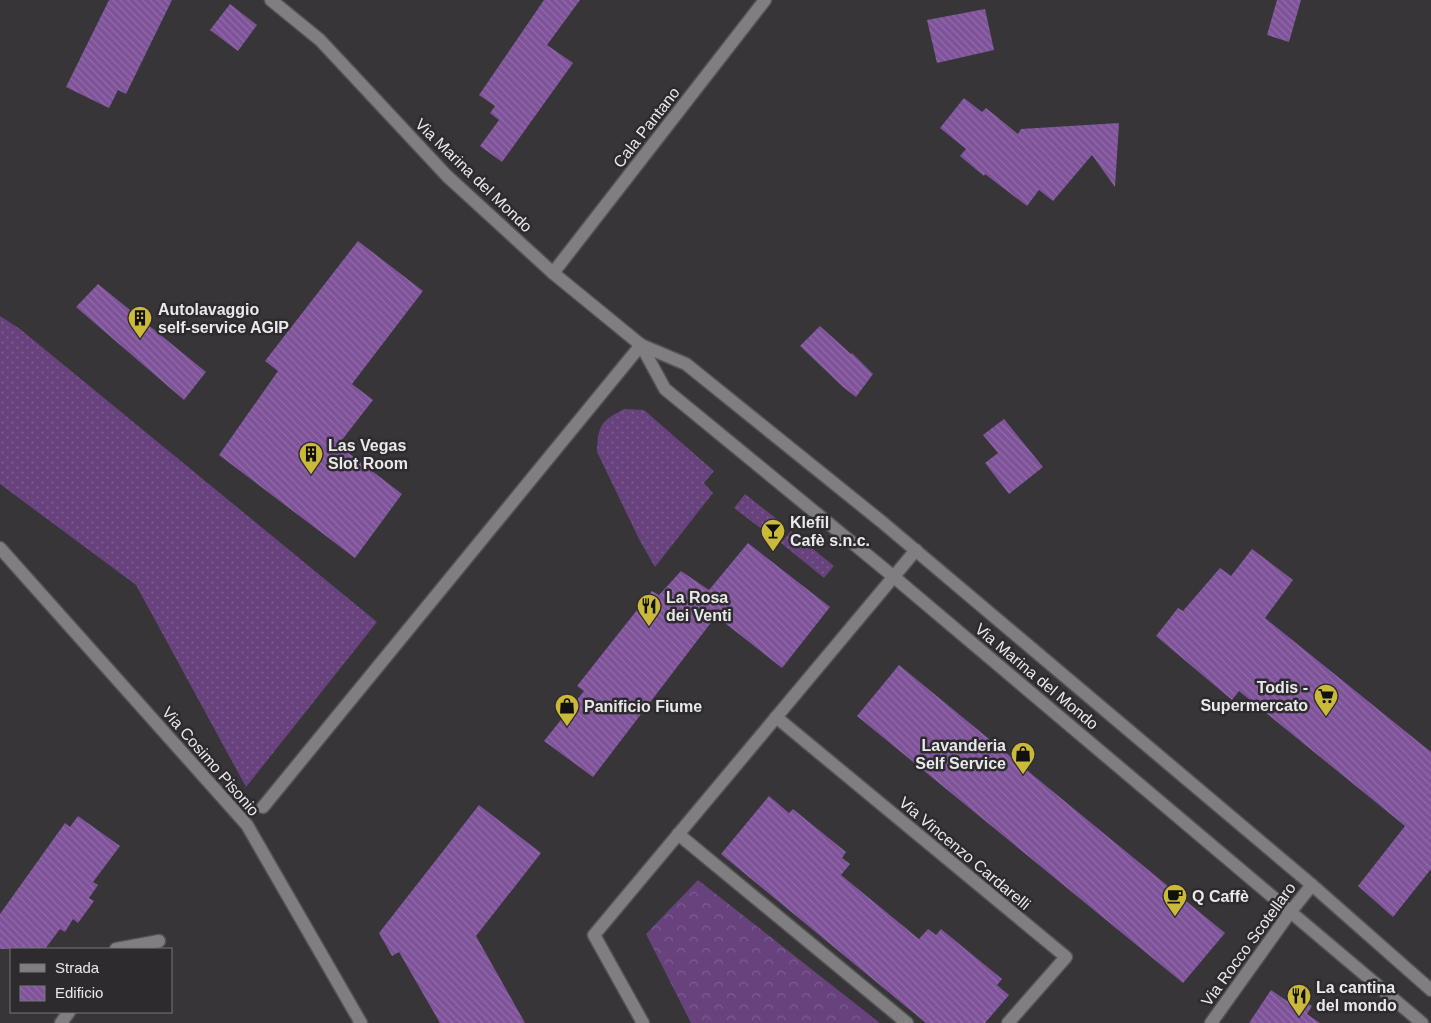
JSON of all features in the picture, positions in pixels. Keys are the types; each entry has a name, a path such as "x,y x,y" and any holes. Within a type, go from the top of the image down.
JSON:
{"street":[{"name":"Via Marina del Mondo","path":"270,0 320,40 447,176 553,272 641,345 686,364 916,550 1312,885 1431,990"},
{"name":"Cala Pantano","path":"553,272 764,0"},
{"name":"Via Marina del Mondo","path":"641,345 665,389 894,576 1422,1023"},
{"path":"263,806 641,345"},
{"name":"Via Cosimo Pisonio","path":"0,548 247,825 361,1023"},
{"path":"642,1023 594,935 916,550"},
{"name":"Via Vincenzo Cardarelli","path":"776,717 1066,957 1008,1023"},
{"path":"678,834 907,1023"},
{"name":"Via Rocco Scotellaro","path":"1211,1023 1290,911 1312,885"},
{"path":"121,948 159,941"}],"green space":[{"path":"0,316 20,329 377,622 246,787 136,585 0,484"},
{"path":"624,409 644,410 714,471 704,483 713,493 655,567 640,541 597,452 598,436 602,425 610,417"},
{"path":"745,494 778,520 767,533 734,508"},
{"path":"791,531 834,566 824,578 781,543"},
{"path":"698,880 880,1023 691,1023 646,934"}],"building":[{"path":"109,0 172,0 126,94 118,90 109,108 66,87"},
{"path":"544,0 580,0 547,45 573,63 502,162 480,146 499,120 490,113 495,106 479,95"},
{"path":"1277,0 1301,0 1289,42 1267,35"},
{"path":"230,4 257,25 238,51 210,30"},
{"path":"985,9 994,50 937,63 927,20"},
{"path":"964,98 982,112 986,108 1018,134 1021,129 1119,123 1115,187 1092,155 1053,201 1039,190 1027,206 985,174 984,176 960,156 966,149 940,128"},
{"path":"358,241 423,291 352,384 373,400 338,445 402,494 355,558 219,455 278,371 265,361"},
{"name":"Autolavaggio self-service AGIP","path":"98,284 206,372 184,400 76,307"},
{"path":"820,326 873,374 856,397 800,346"},
{"path":"1004,419 1043,467 1009,494 985,463 998,453 983,435"},
{"path":"748,543 830,607 782,668 716,616 593,777 544,741 584,691 577,686 652,591 659,595 681,571 709,590"},
{"path":"1252,549 1293,580 1265,618 1431,752 1431,869 1393,917 1358,886 1405,826 1239,691 1232,700 1156,636 1178,608 1183,611 1220,568 1231,576"},
{"path":"899,665 1225,933 1183,983 857,716"},
{"path":"769,796 789,813 793,809 846,852 842,858 850,864 841,875 919,939 928,929 936,935 941,929 1002,979 997,985 1009,995 985,1023 926,1023 721,854"},
{"path":"479,805 541,853 476,936 525,1023 440,1023 399,952 392,956 379,933"},
{"path":"78,816 120,846 93,882 98,885 89,898 94,901 78,923 73,919 65,932 60,929 46,948 0,949 0,914 65,823 70,827"},
{"path":"1271,990 1287,1001 1292,993 1312,1006 1307,1014 1320,1023 1249,1023"}],"place":[{"name":"Autolavaggio self-service AGIP","path":"140,339"},
{"name":"Las Vegas Slot Room","path":"311,475"},
{"name":"Klefil Cafè s.n.c.","path":"773,552"},
{"name":"La Rosa dei Venti","path":"649,627"},
{"name":"Todis - Supermercato","path":"1326,717"},
{"name":"Panificio Fiume","path":"567,727"},
{"name":"Lavanderia Self Service","path":"1023,775"},
{"name":"Q Caffè","path":"1175,917"},
{"name":"La cantina del mondo","path":"1299,1017"}]}
